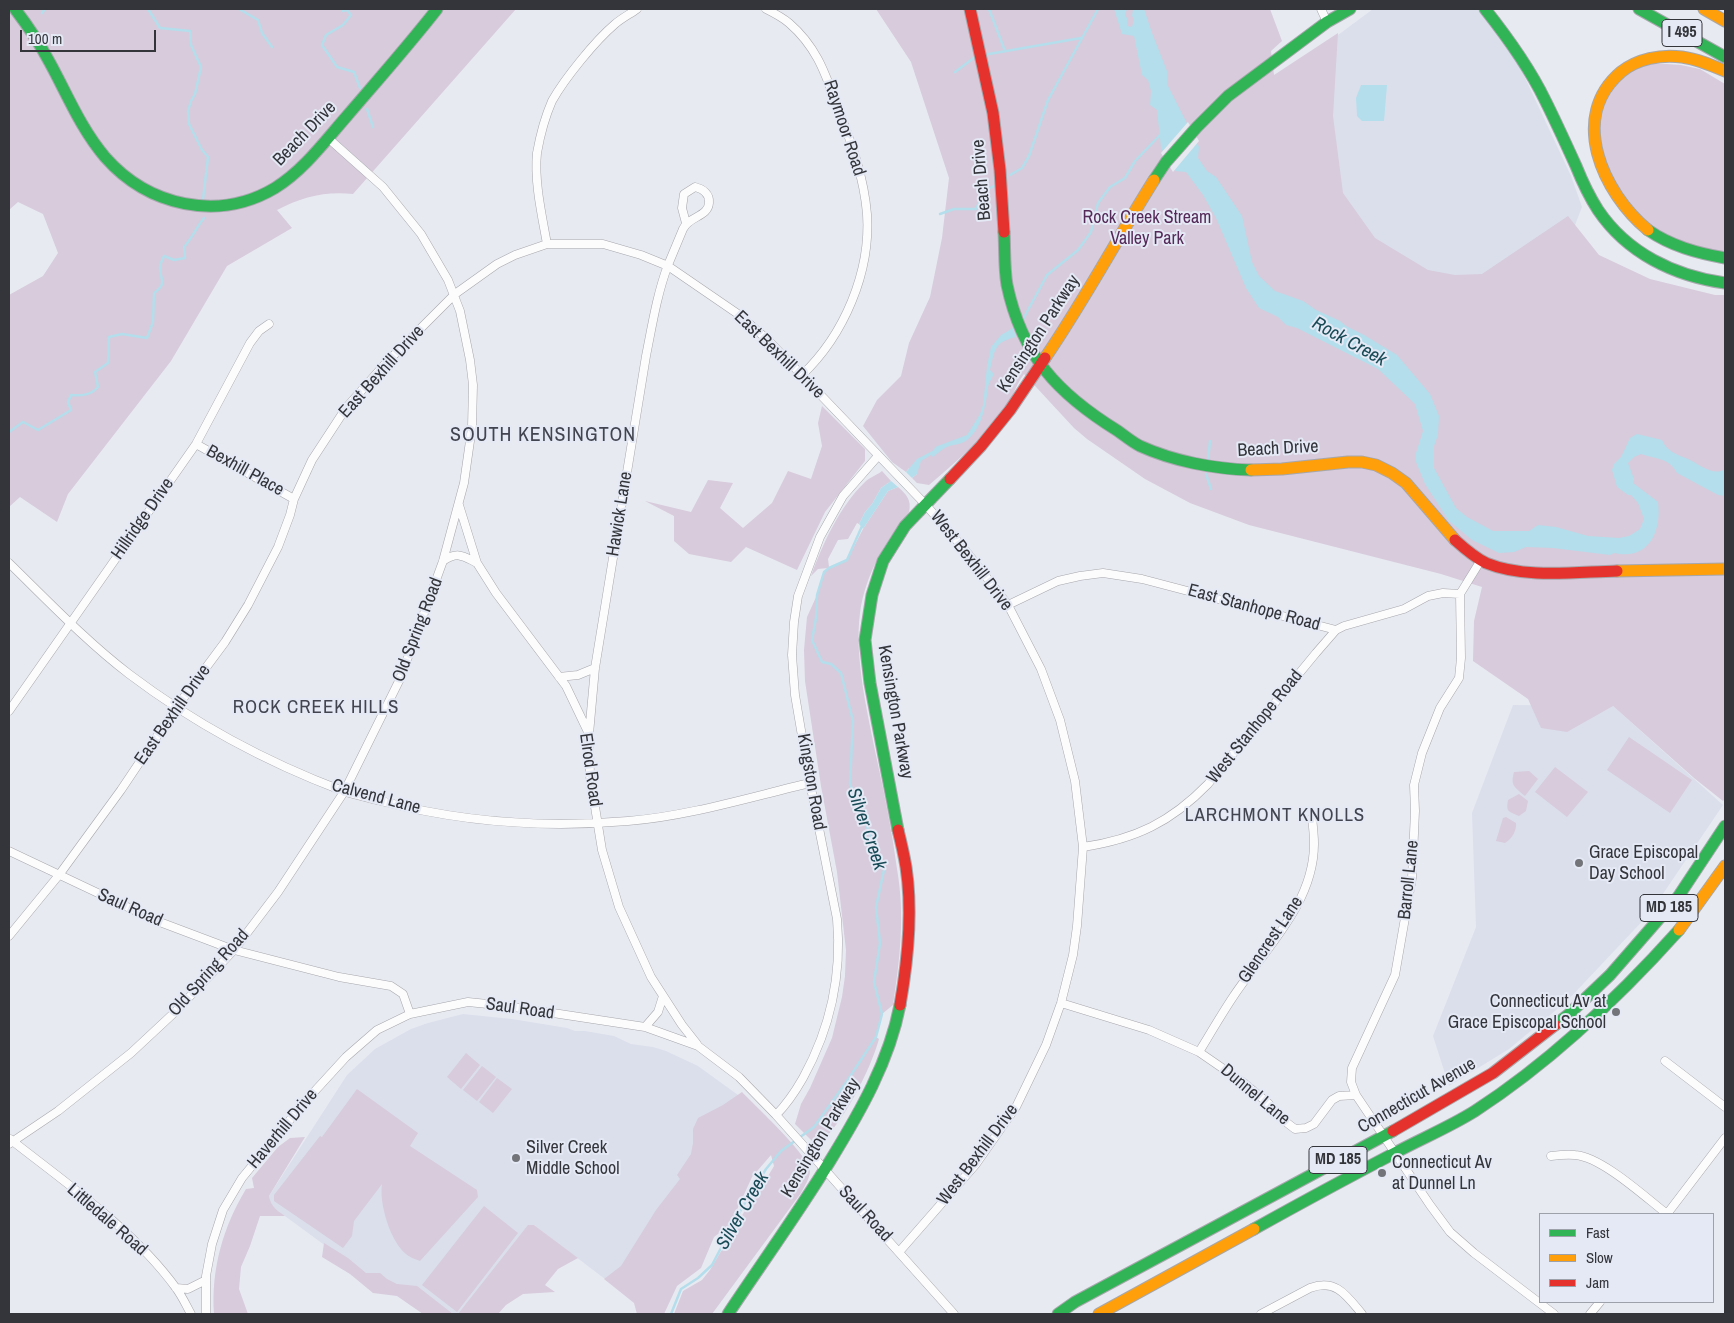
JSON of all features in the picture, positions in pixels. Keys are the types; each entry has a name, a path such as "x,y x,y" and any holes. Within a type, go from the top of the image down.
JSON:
{"main road":[{"name":"Beach Drive","path":"15,9 39,42 82,122 104,156 129,181 157,197 186,206 201,207 230,205 247,201 264,194 291,176 328,138 404,51 437,9"},
{"name":"Beach Drive","path":"970,9 994,113 1000,170 1007,283 1014,307 1041,366 1057,385 1092,416 1141,446 1192,463 1243,470 1277,470 1352,461 1375,464 1390,471 1409,485 1440,525 1456,542 1481,560 1509,570 1529,573 1725,569"},
{"name":"Kensington Parkway","path":"728,1314 859,1114 880,1070 897,1020 905,976 909,926 906,870 870,683 865,640 872,595 883,561 905,526 991,434 1041,366 1073,317 1141,199 1166,162 1228,96 1327,22 1350,9"},
{"path":"1485,9 1510,40 1533,76 1556,121 1585,187 1598,210 1615,230 1635,248 1679,273 1725,283"},
{"name":"I 495","path":"1639,9 1725,57"},
{"name":"I 495","path":"1704,9 1725,21"},
{"path":"1725,71 1684,57 1650,57 1636,62 1622,70 1609,83 1601,96 1593,130 1596,149 1610,186 1622,204 1636,218 1652,233 1671,243 1690,251 1725,258"},
{"name":"Connecticut Avenue","path":"1058,1314 1075,1302 1384,1136 1492,1073 1569,1014 1603,982 1678,897 1725,826"},
{"name":"MD 185","path":"1099,1314 1472,1112 1520,1080 1570,1039 1616,997 1686,923 1725,866"},
{"path":"1603,982 1616,997"}],"street":[{"path":"547,244 538,197 537,155 542,131 552,102 574,70 600,39 615,24 637,9"},
{"name":"Raymoor Road","path":"766,9 788,22 807,41 822,64 854,149 867,213 864,261 855,295 838,329 810,368 802,375"},
{"path":"1321,9 1327,22"},
{"name":"Old Spring Road","path":"10,1141 58,1111 131,1053 175,1012 234,950 284,884 344,792 400,679 444,561 464,483 472,427 473,385 470,360 455,294 421,234 383,187 328,138"},
{"path":"695,187 700,188 706,192 708,197 708,208 703,214 686,223 682,208 684,194 695,187"},
{"name":"Hawick Lane","path":"589,734 595,668 646,356 668,266 686,223"},
{"name":"East Bexhill Drive","path":"9,936 59,876 121,790 176,708 225,642 248,605 278,547 294,498 312,460 346,408 385,364 455,294 497,264 515,255 547,244 602,244 641,255 668,266 738,314 769,342 878,456"},
{"name":"Hillridge Drive","path":"9,711 196,444 250,343 259,331 269,324"},
{"name":"Bexhill Place","path":"196,444 294,498"},
{"name":"West Bexhill Drive","path":"878,456 925,504 966,550 1008,605 1041,669 1060,720 1074,781 1083,848 1073,955 1061,1003 1046,1045 1016,1107 976,1164 929,1220 899,1252"},
{"name":"Kingston Road","path":"776,1115 791,1099 814,1057 830,1013 836,980 838,935 837,919 810,783 796,695 792,655 798,596 820,537 843,496 878,456"},
{"name":"Elrod Road","path":"459,505 477,563 496,593 566,686 589,734 590,776 602,850 619,907 641,957 663,996 698,1046"},
{"path":"444,561 450,556 461,555 477,563"},
{"path":"1460,594 1481,560"},
{"name":"Calvend Lane","path":"9,563 70,622 128,673 176,708 221,736 266,759 344,792 401,806 465,818 534,823 598,823 630,821 679,814 810,783"},
{"name":"East Stanhope Road","path":"1008,605 1058,581 1103,573 1142,578 1336,630 1404,609 1428,596 1443,593 1460,594"},
{"name":"Barroll Lane","path":"1395,1152 1356,1095 1351,1082 1352,1068 1396,975 1412,878 1415,811 1414,785 1420,761 1440,708 1459,678 1461,658 1460,594"},
{"name":"West Stanhope Road","path":"1083,848 1106,844 1137,834 1173,815 1193,800 1336,630"},
{"path":"559,677 578,676 595,668"},
{"name":"Glencrest Lane","path":"1199,1052 1232,997 1293,913 1304,891 1311,867 1314,846 1312,818"},
{"name":"Saul Road","path":"9,850 59,876 157,921 234,950 339,977 391,986 403,994 410,1014 468,1002 492,1004 645,1027 698,1046 739,1077 776,1115 954,1314"},
{"path":"645,1027 658,1012 663,996"},
{"name":"Dunnel Lane","path":"1061,1003 1149,1030 1199,1052 1244,1082 1268,1103 1282,1119 1295,1128 1306,1128 1314,1124 1332,1100 1339,1096 1356,1095"},
{"name":"Haverhill Drive","path":"206,1314 206,1280 212,1244 223,1210 242,1178 303,1104 346,1056 378,1030 410,1014"},
{"path":"1665,1061 1725,1108"},
{"path":"1668,1213 1725,1138"},
{"name":"Littledale Road","path":"10,1141 124,1230 176,1288 191,1314"},
{"path":"1395,1152 1450,1232 1474,1253 1539,1303"},
{"path":"1551,1156 1576,1155 1592,1159 1617,1175 1666,1213"},
{"path":"176,1288 188,1289 206,1280"},
{"path":"1261,1314 1318,1285 1331,1285 1344,1293 1362,1314"},
{"path":"1540,1303 1554,1314"},
{"path":"1590,1314 1599,1303"}],"shaded area":[{"path":"1373,9 1477,9 1500,36 1519,65 1571,176 1582,207 1570,238 1460,296 1358,242 1291,70"},
{"name":"Grace Episcopal Day School","path":"1513,705 1613,706 1723,805 1650,913 1567,1001 1509,1049 1449,1086 1433,1036 1476,927 1472,813"},
{"name":"Silver Creek Middle School","path":"463,1014 512,1019 614,1036 631,1044 666,1051 698,1066 738,1095 769,1122 622,1292 534,1225 461,1314 447,1314 364,1274 274,1208 269,1196 347,1075 375,1049 411,1029"}],"green space":[{"path":"9,9 516,9 353,194 323,194 295,202 277,210 292,228 227,266 171,361 68,494 57,522 20,497 9,507 9,295 43,276 58,253 43,214 18,202 9,210"},
{"name":"Rock Creek Stream Valley Park","path":"876,9 1270,9 1282,41 1271,51 1274,75 1338,33 1333,116 1343,193 1375,238 1428,270 1455,275 1482,274 1568,216 1599,255 1650,279 1715,295 1725,295 1725,799 1723,801 1694,778 1613,706 1567,732 1541,728 1528,699 1473,661 1474,621 1482,587 1441,574 1249,525 1190,503 1145,479 1087,439 1074,428 1024,374 1005,410 993,425 929,485 917,483 912,478 917,474 909,468 906,472 892,462 863,426 877,400 901,376 909,343 930,297 942,238 949,178 911,62"},
{"path":"1651,63 1681,65 1700,69 1725,84 1725,252 1687,247 1657,233 1632,210 1611,179 1598,145 1599,118 1610,89 1631,69"},
{"path":"822,406 865,449 865,461 825,512 797,570 746,547 731,562 689,554 674,541 674,516 645,501 691,512 708,480 733,483 720,508 743,528 772,503 788,471 811,479 822,446 818,423"},
{"path":"882,471 891,481 881,488 848,539 838,540 828,559 829,567 847,560 863,529 888,491 898,487 906,495 910,504 909,512 884,547 866,585 860,613 859,631 860,668 893,841 901,903 898,971 893,1005 882,1014 876,1037 879,1039 869,1066 846,1111 817,1146 795,1124 801,1104 832,1038 842,997 846,950 837,872 821,786 805,681 804,650 807,617 817,595 824,572 828,568 818,569 811,576 833,526 856,492 867,480"},
{"path":"1629,737 1692,780 1670,813 1607,770"},
{"path":"1555,767 1588,792 1567,817 1535,792"},
{"path":"1529,771 1538,779 1525,796 1514,786 1513,777 1514,772"},
{"path":"1519,794 1528,801 1526,811 1519,816 1510,812 1507,807 1508,800"},
{"path":"1506,817 1516,823 1516,826 1512,837 1505,843 1496,841 1503,818"},
{"path":"466,1053 480,1065 461,1089 447,1077"},
{"path":"482,1066 496,1077 477,1101 463,1090"},
{"path":"497,1078 512,1089 493,1113 479,1102"},
{"path":"357,1089 418,1133 410,1146 477,1190 478,1197 420,1261 406,1254 395,1240 384,1211 382,1184 354,1221 352,1236 343,1248 274,1201 274,1195 320,1136 322,1137"},
{"path":"742,1092 801,1154 810,1171 807,1182 801,1193 712,1314 674,1314 683,1291 702,1280 710,1270 757,1190 764,1183 774,1166 771,1155 752,1177 730,1225 714,1237 701,1268 677,1286 664,1314 637,1314 634,1303 604,1279 621,1266 656,1210 680,1179 677,1175 691,1154 693,1129 698,1118 723,1105"},
{"path":"305,1137 269,1196 273,1206 285,1216 260,1216 241,1267 239,1289 248,1314 214,1314 214,1281 220,1249 238,1203 246,1189 254,1188 252,1178 278,1147 290,1138"},
{"path":"484,1206 518,1233 457,1312 422,1285"},
{"path":"528,1225 534,1225 578,1258 558,1269 545,1285 555,1292 523,1294 506,1305 498,1314 458,1314"},
{"path":"324,1243 348,1258 366,1273 380,1273 397,1284 417,1286 453,1314 423,1314 397,1296 373,1293 350,1274 322,1257"}],"water":[{"name":"Rock Creek","path":"1114,9 1127,9 1125,15 1127,26 1132,27 1134,19 1132,16 1133,9 1144,9 1167,71 1167,84 1199,147 1198,158 1207,171 1216,177 1242,216 1252,262 1259,276 1275,291 1303,301 1397,355 1430,394 1439,416 1438,435 1434,446 1434,468 1456,508 1467,517 1493,531 1529,531 1538,525 1556,527 1588,536 1619,538 1629,536 1640,529 1644,519 1638,503 1631,495 1617,487 1612,470 1630,438 1637,434 1662,440 1666,447 1673,452 1711,471 1716,472 1725,469 1725,496 1718,495 1677,473 1666,461 1641,454 1634,457 1628,463 1634,479 1633,483 1658,502 1659,513 1658,524 1650,542 1636,553 1614,553 1610,555 1553,548 1526,547 1514,552 1499,553 1472,540 1449,521 1425,484 1416,462 1416,453 1423,431 1415,404 1378,369 1297,328 1286,325 1278,317 1259,308 1246,288 1216,218 1203,195 1186,172 1175,171 1161,148 1157,110 1150,105 1151,91 1148,80 1142,75 1134,36 1122,34"},
{"path":"1361,85 1387,85 1384,121 1362,121 1357,116 1356,98"},
{"path":"1013,328 1016,337 1003,341 995,352 990,370 994,374 989,385 980,423 972,435 965,442 947,447 933,457 931,455 921,461 917,474 912,478 906,472 917,459 934,450 935,447 967,435 980,414 983,405 991,347 1001,335"},
{"path":"891,481 898,487 888,491 863,529 859,524 865,512 881,488"}],"pier":[{"path":"1188,122 1199,141 1173,172 1161,153"}],"waterway":[{"path":"42,13 45,9"},
{"path":"148,9 160,28 190,31 191,45 201,67 195,94 188,111 189,124 202,150 208,157 203,199"},
{"path":"239,9 258,20 262,33 272,47"},
{"path":"343,9 343,11 347,10 351,15 343,25 326,35 322,45 337,67 354,72 360,88"},
{"path":"989,9 1005,51"},
{"path":"1010,175 1022,168 1029,156 1048,100 1098,9"},
{"path":"989,54 1081,38"},
{"path":"955,72 975,57"},
{"path":"367,109 373,127"},
{"name":"Silver Creek","path":"1022,321 1047,275 1078,250 1091,232 1098,203 1110,187 1125,178 1135,161 1160,135"},
{"path":"988,189 994,186"},
{"path":"940,214 954,209 976,209 984,192"},
{"path":"9,432 23,422 38,430 71,410 68,402 71,395 86,394 95,390 98,387 95,372 108,363 109,337 122,334 147,338 153,322 154,293 162,284 160,268 163,258 164,256 174,260 185,258 184,247 204,218"},
{"path":"1208,460 1210,441"},
{"path":"1206,474 1211,489"},
{"name":"Silver Creek","path":"671,1314 681,1289 698,1278 712,1265 743,1206 766,1169 781,1151 814,1127 847,1081 876,1037 882,1014 874,982 880,943 876,907 884,870 850,784 853,721 841,673 831,664 822,662 812,640 816,618 817,595 824,572 847,560 862,526"}],"traffic: fast":[{"path":"15,9 42,49 82,123 105,157 122,174 142,187 163,197 185,204 208,206 230,204 253,198 286,181 322,145 437,9"},
{"path":"1154,180 1166,162 1228,96 1327,22 1350,9"},
{"path":"1485,9 1510,42 1539,88 1589,194 1598,210 1610,225 1623,239 1653,260 1688,275 1725,283"},
{"path":"1639,9 1725,57"},
{"path":"1648,230 1685,248 1725,258"},
{"path":"1004,232 1007,285 1022,333 1033,353 1060,387 1077,403 1140,446 1166,456 1194,463 1251,470"},
{"path":"898,830 870,683 865,640 872,595 883,561 905,526 950,479"},
{"path":"1555,1025 1610,975 1678,897 1725,826"},
{"path":"1254,1229 1454,1123 1503,1092 1557,1050 1608,1004 1679,930"},
{"path":"728,1314 805,1200 852,1124 872,1086 889,1047 900,1005"},
{"path":"1058,1314 1075,1302 1393,1131"}],"traffic: slow":[{"path":"1704,9 1725,21"},
{"path":"1648,230 1617,196 1606,176 1598,154 1594,132 1597,110 1605,90 1627,68 1642,61 1658,57 1674,56 1688,58 1725,71"},
{"path":"1045,358 1154,180"},
{"path":"1251,470 1282,469 1348,462 1376,465 1406,483 1455,540"},
{"path":"1617,571 1725,569"},
{"path":"1679,930 1725,866"},
{"path":"1099,1314 1254,1229"}],"traffic: jam":[{"path":"970,9 993,113 1000,170 1004,232"},
{"path":"950,479 981,446 1010,410 1045,358"},
{"path":"1455,540 1486,563 1501,568 1534,573 1617,571"},
{"path":"898,830 906,867 909,902 907,954 900,1005"},
{"path":"1393,1131 1493,1073 1555,1025"}],"place":[{"name":"Grace Episcopal Day School","path":"1579,863"},
{"name":"Connecticut Av at Grace Episcopal School","path":"1616,1012"},
{"name":"Silver Creek Middle School","path":"516,1158"},
{"name":"Connecticut Av at Dunnel Ln","path":"1382,1173"}],"district":[{"name":"SOUTH KENSINGTON","path":"543,436"},
{"name":"ROCK CREEK HILLS","path":"316,708"},
{"name":"LARCHMONT KNOLLS","path":"1275,816"}]}
